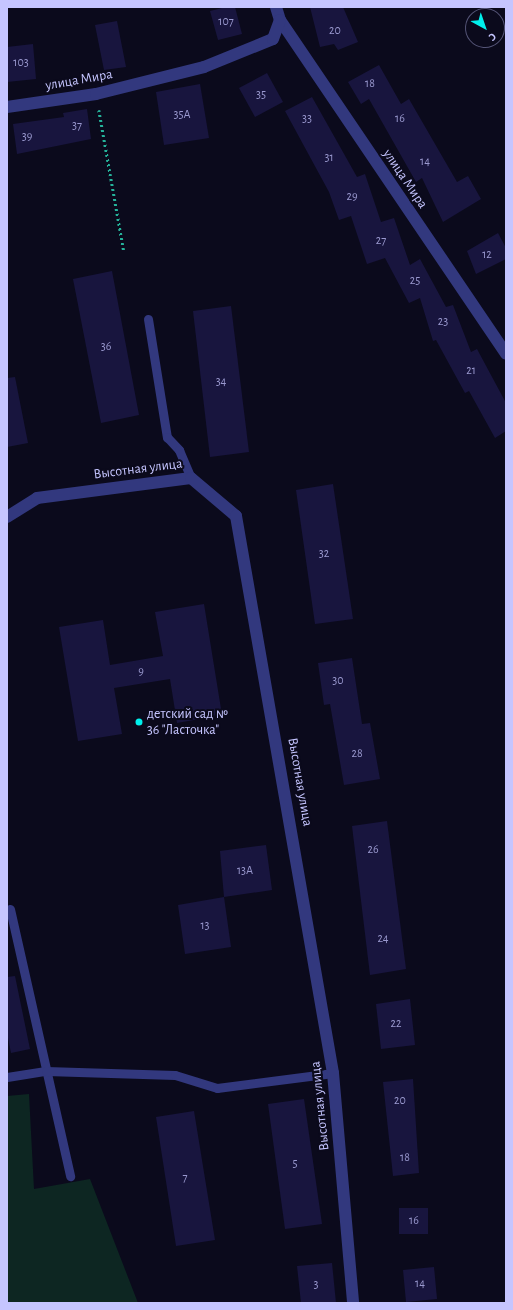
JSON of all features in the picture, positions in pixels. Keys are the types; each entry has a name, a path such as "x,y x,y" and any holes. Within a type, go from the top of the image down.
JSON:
{"street":[{"name":"улица Мира","path":"276,7 280,20 506,354"},
{"name":"улица Мира","path":"7,107 96,94 204,67 273,39 280,20"},
{"name":"Высотная улица","path":"7,517 37,498 191,478 236,516 333,1073 353,1303"}],"lane":[{"path":"148,319 167,436 179,450 191,478"},
{"path":"10,909 70,1176"},
{"path":"7,1077 46,1071 175,1075 217,1088 333,1073"}],"path":[{"path":"96,94 124,252"}],"green space":[{"path":"29,1094 34,1189 90,1179 138,1303 7,1303 7,1096"}],"building":[{"path":"226,7 235,7 242,34 218,40 210,11"},
{"path":"310,7 343,7 358,42 338,50 334,44 320,47"},
{"path":"117,21 126,67 104,70 95,25"},
{"path":"33,44 36,79 7,82 7,47"},
{"path":"379,65 401,104 409,99 457,182 468,176 481,199 443,222 422,178 416,182 369,99 361,104 348,82"},
{"path":"267,73 283,102 255,117 239,88"},
{"path":"200,84 209,138 164,145 156,92"},
{"path":"312,97 357,177 365,174 381,222 394,218 410,265 420,259 446,307 453,305 471,352 477,349 506,403 506,431 495,438 469,391 465,393 436,340 433,341 420,298 409,303 385,258 367,264 351,216 339,220 329,192 285,111"},
{"path":"87,109 91,139 17,154 13,124 64,117 63,113"},
{"path":"498,233 506,248 506,259 476,274 467,251"},
{"path":"112,271 139,415 101,423 73,279"},
{"path":"231,306 249,452 210,457 193,311"},
{"path":"15,377 28,443 7,447 7,378"},
{"path":"333,484 353,619 315,624 296,490"},
{"path":"204,604 222,715 177,723 170,679 114,688 122,734 78,741 59,627 103,620 110,665 163,656 155,612"},
{"path":"352,658 362,724 370,723 380,779 344,785 330,704 324,705 318,663"},
{"path":"387,821 406,969 370,975 352,826"},
{"path":"266,845 272,890 224,897 220,851"},
{"path":"224,897 231,947 185,954 178,905"},
{"path":"15,976 30,1049 11,1053 7,1033 7,977"},
{"path":"410,999 415,1045 381,1049 376,1004"},
{"path":"413,1079 419,1173 393,1176 383,1082"},
{"path":"304,1099 322,1224 285,1229 268,1104"},
{"path":"194,1111 215,1240 176,1246 156,1117"},
{"path":"399,1208 428,1208 428,1234 399,1234"},
{"path":"332,1263 336,1303 301,1303 297,1266"},
{"path":"434,1267 437,1299 406,1302 403,1270"}],"place":[{"name":"детский сад № 36 \"Ласточка\"","path":"139,722"}]}
